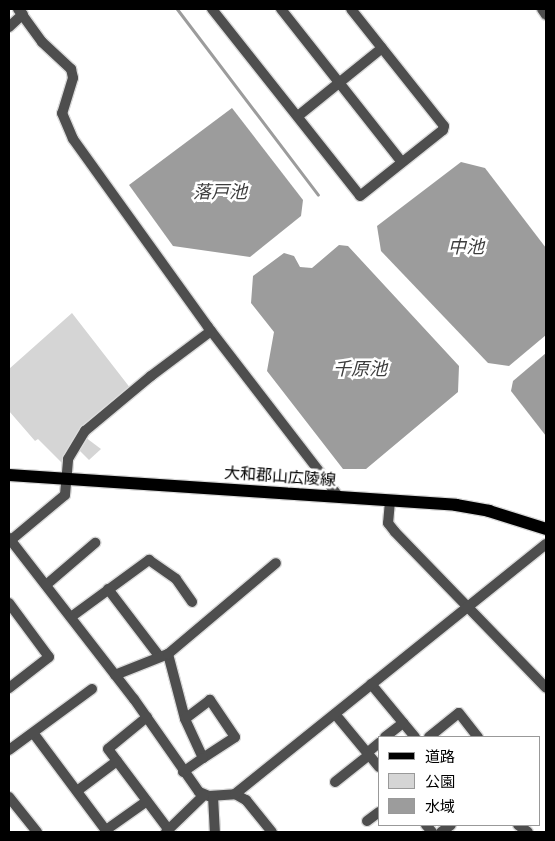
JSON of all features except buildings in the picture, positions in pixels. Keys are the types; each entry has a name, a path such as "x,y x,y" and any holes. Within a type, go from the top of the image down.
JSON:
{"main road":[{"name":"大和郡山広陵線","path":"9,475 339,497 489,511 546,528"}],"street":[{"path":"281,9 402,162"},
{"path":"217,10 360,196 443,130 444,126 351,9"},
{"path":"542,9 546,14"},
{"path":"9,27 20,11 42,42 71,69 73,78 62,113 69,133 211,331 339,497"},
{"path":"298,116 382,48"},
{"path":"211,331 151,376 85,431 68,459 68,479 65,495 10,539 147,717 183,772 208,796 215,832"},
{"path":"390,502 388,523 395,532 546,688"},
{"path":"46,585 95,543"},
{"path":"147,717 108,749 167,831 208,796 236,794 546,544"},
{"path":"70,617 149,560 176,579 192,602"},
{"path":"115,675 164,655 276,563"},
{"path":"108,589 164,655 185,719 203,758"},
{"path":"9,603 49,657 9,688"},
{"path":"371,684 414,736"},
{"path":"9,750 34,734 92,689"},
{"path":"183,772 235,737 210,700 185,719"},
{"path":"430,736 459,713 477,736"},
{"path":"335,714 378,766"},
{"path":"387,736 403,723"},
{"path":"34,734 107,831 147,801"},
{"path":"335,782 378,744"},
{"path":"77,791 117,760"},
{"path":"236,794 246,800 272,832"},
{"path":"9,798 37,832"},
{"path":"367,821 378,813"}],"green space":[{"path":"72,313 131,389 83,430 65,466 38,439 35,441 9,411 9,369"},
{"path":"85,437 101,449 89,460 77,448"}],"water":[{"name":"落戸池","path":"232,108 303,200 301,216 250,257 173,246 129,185"},
{"name":"中池","path":"461,162 485,168 546,248 546,335 509,366 488,363 381,251 377,226"},
{"name":"千原池","path":"339,245 348,246 459,366 458,392 366,469 343,469 267,371 274,332 251,303 253,276 284,253 294,256 300,267 312,268"},
{"path":"546,353 546,436 511,391 513,381"}],"waterway":[{"path":"177,9 318,195"}]}
